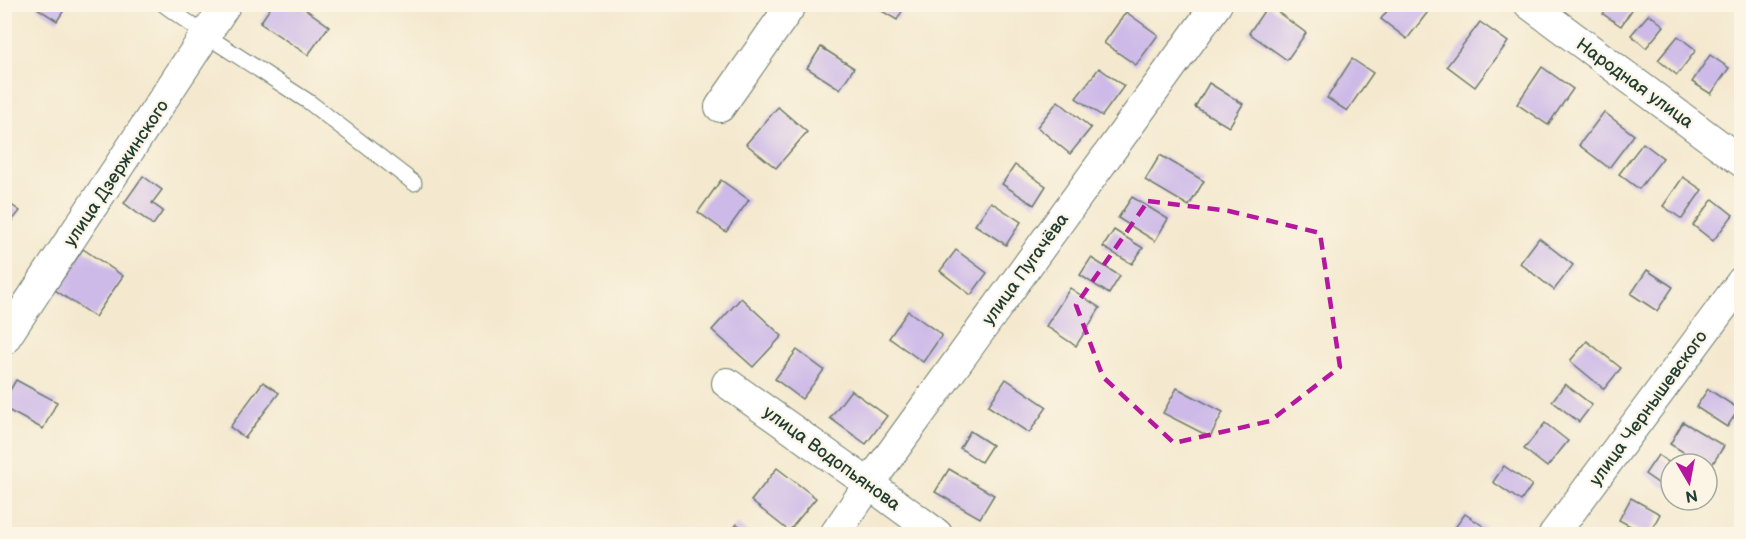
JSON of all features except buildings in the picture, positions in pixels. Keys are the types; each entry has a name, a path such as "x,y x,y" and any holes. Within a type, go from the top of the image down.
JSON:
{"street":[{"name":"улица Дзержинского","path":"4,340 226,4"},
{"path":"720,107 792,4"},
{"name":"улица Пугачёва","path":"835,534 1217,4"},
{"name":"Народная улица","path":"1529,4 1742,162"},
{"name":"улица Чернышевского","path":"1554,534 1742,281"},
{"name":"улица Водопьянова","path":"727,383 937,534"}],"lane":[{"path":"163,4 207,36 309,102 414,183"}],"highlighted area":[{"path":"1148,201 1229,211 1320,233 1340,367 1270,421 1174,443 1103,377 1076,305"}]}
